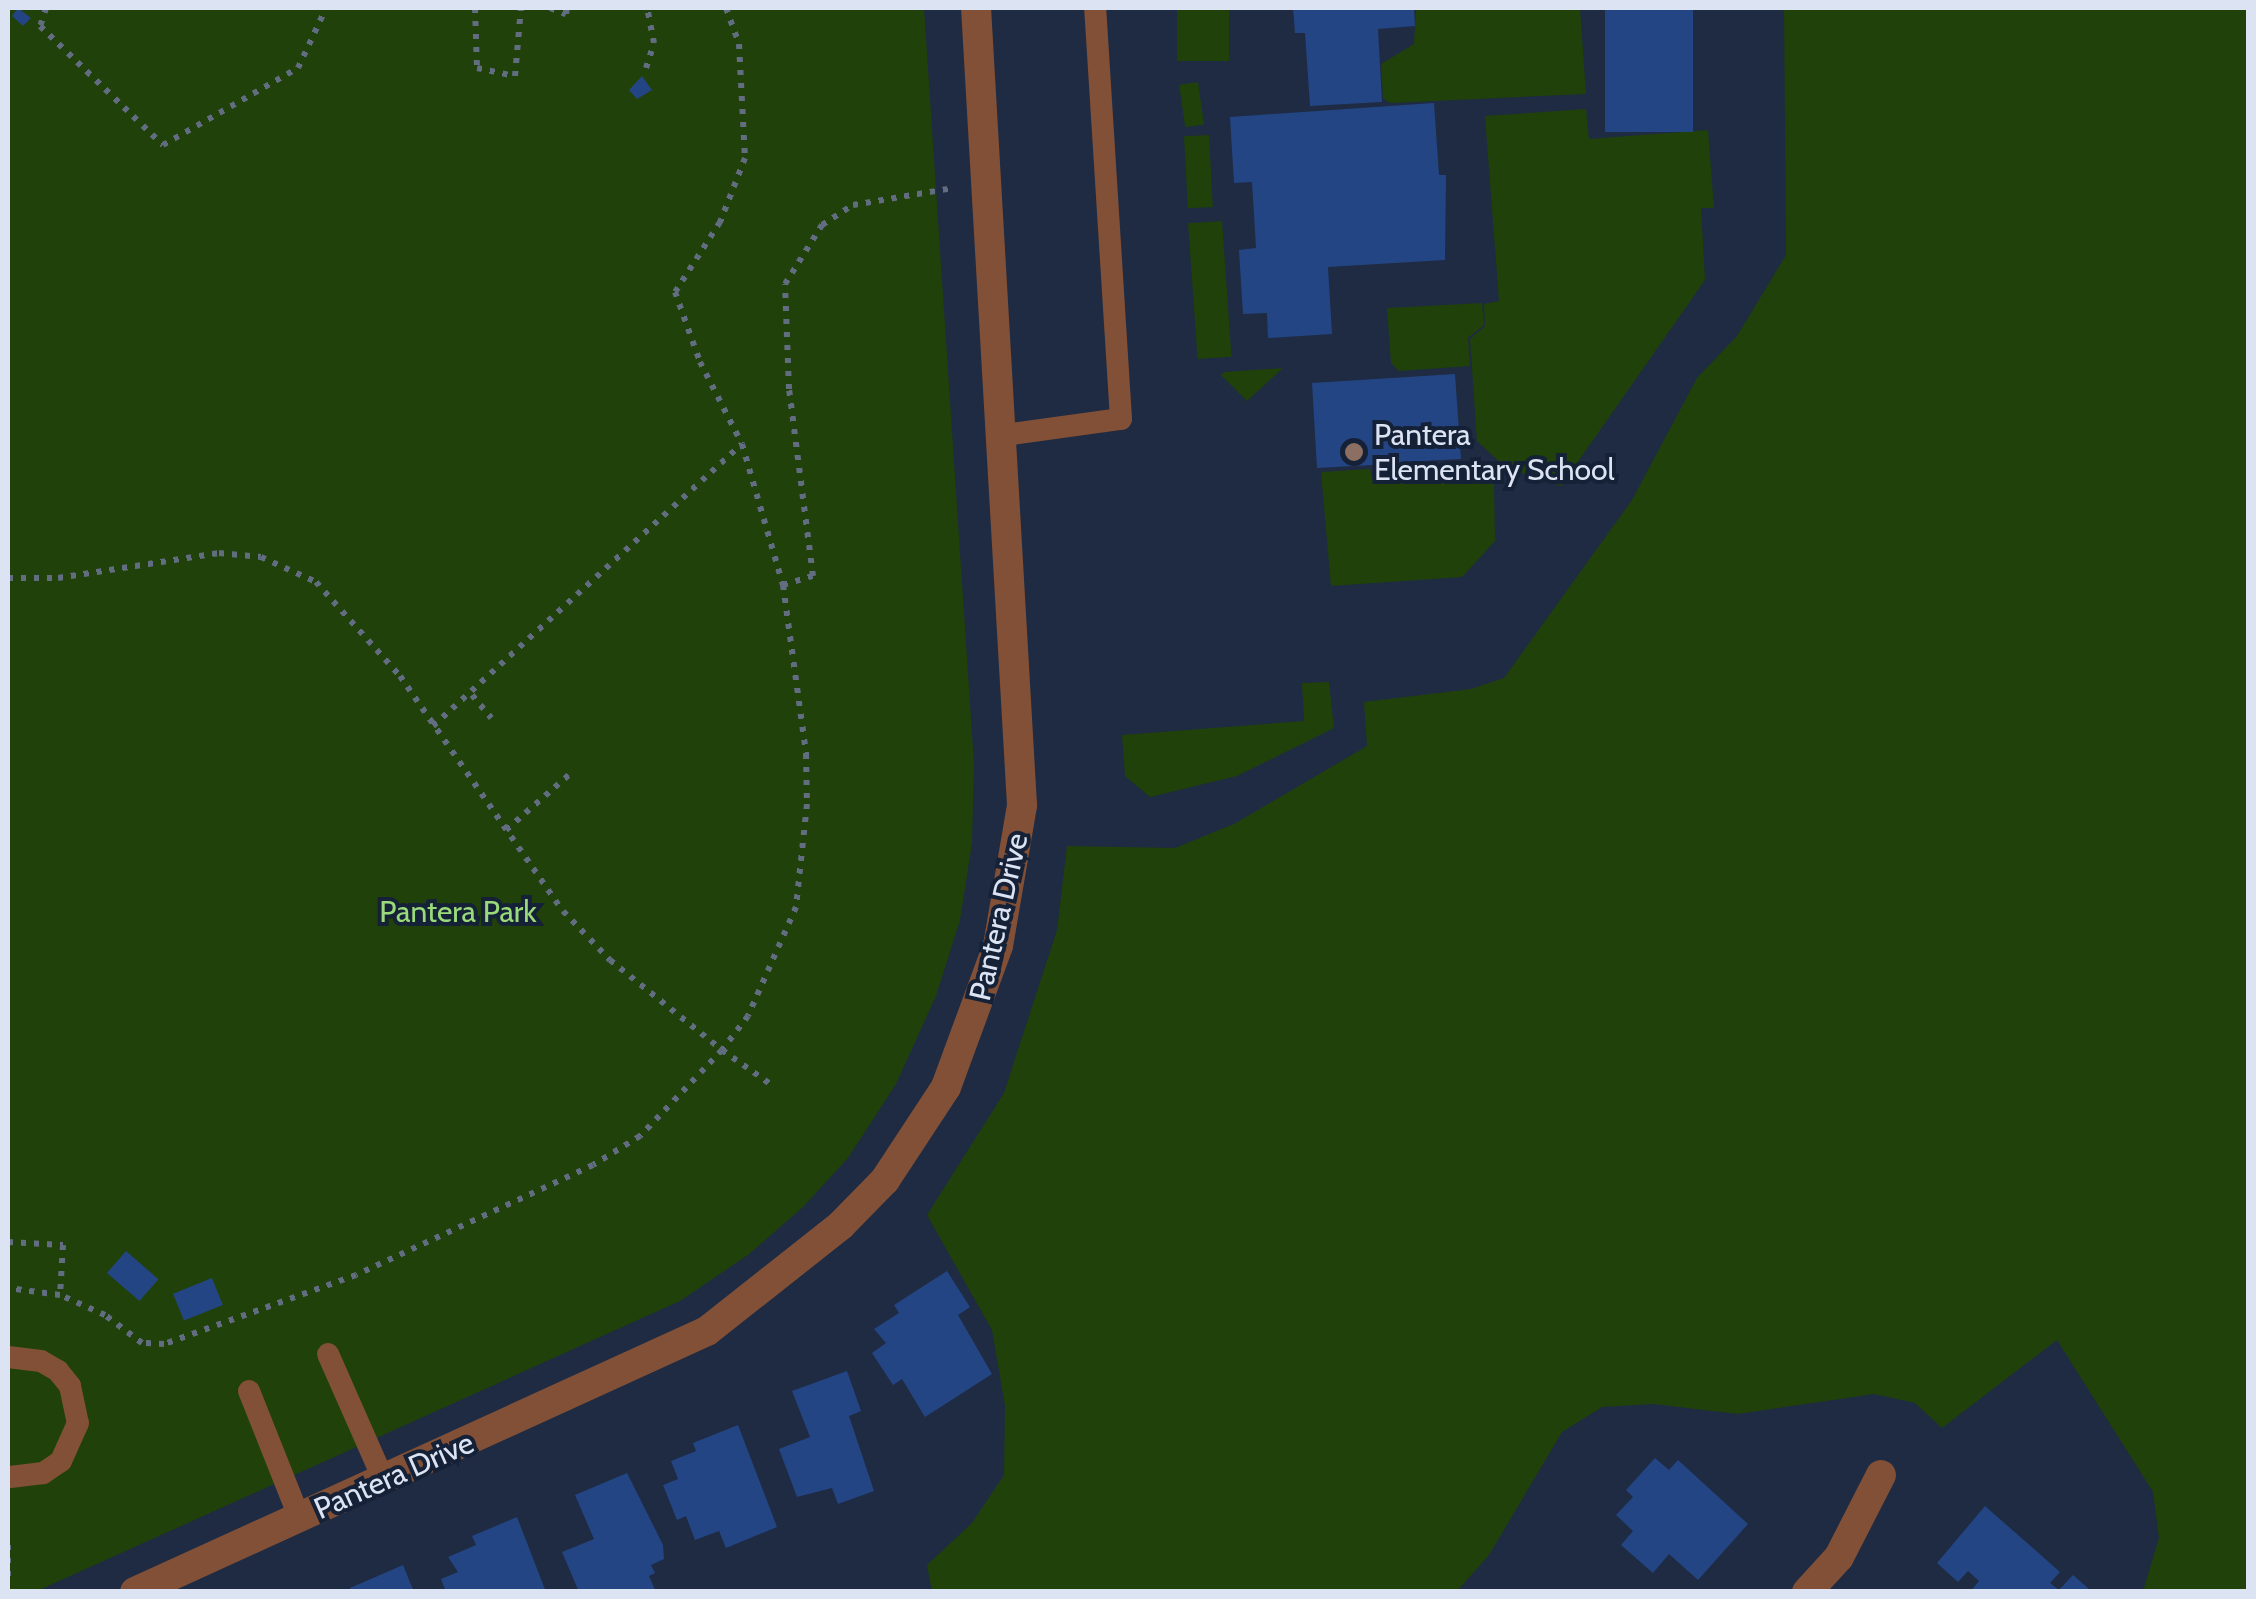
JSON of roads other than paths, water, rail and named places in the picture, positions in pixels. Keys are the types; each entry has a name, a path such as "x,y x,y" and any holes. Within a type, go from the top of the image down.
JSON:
{"street":[{"name":"Pantera Drive","path":"135,1592 707,1332 842,1225 918,1135 978,1012 998,946 1022,805 1006,436 976,8"},
{"path":"1807,1592 1839,1556 1881,1475"}],"lane":[{"path":"1006,436 1121,419 1095,8"},
{"path":"328,1354 384,1481"},
{"path":"8,1357 41,1361 58,1371 70,1386 78,1423 60,1461 43,1473 8,1477"},
{"path":"249,1391 300,1519"}],"place":[{"name":"Pantera Elementary School","path":"1354,452"}],"park label":[{"name":"Pantera Park","path":"458,912"}]}
